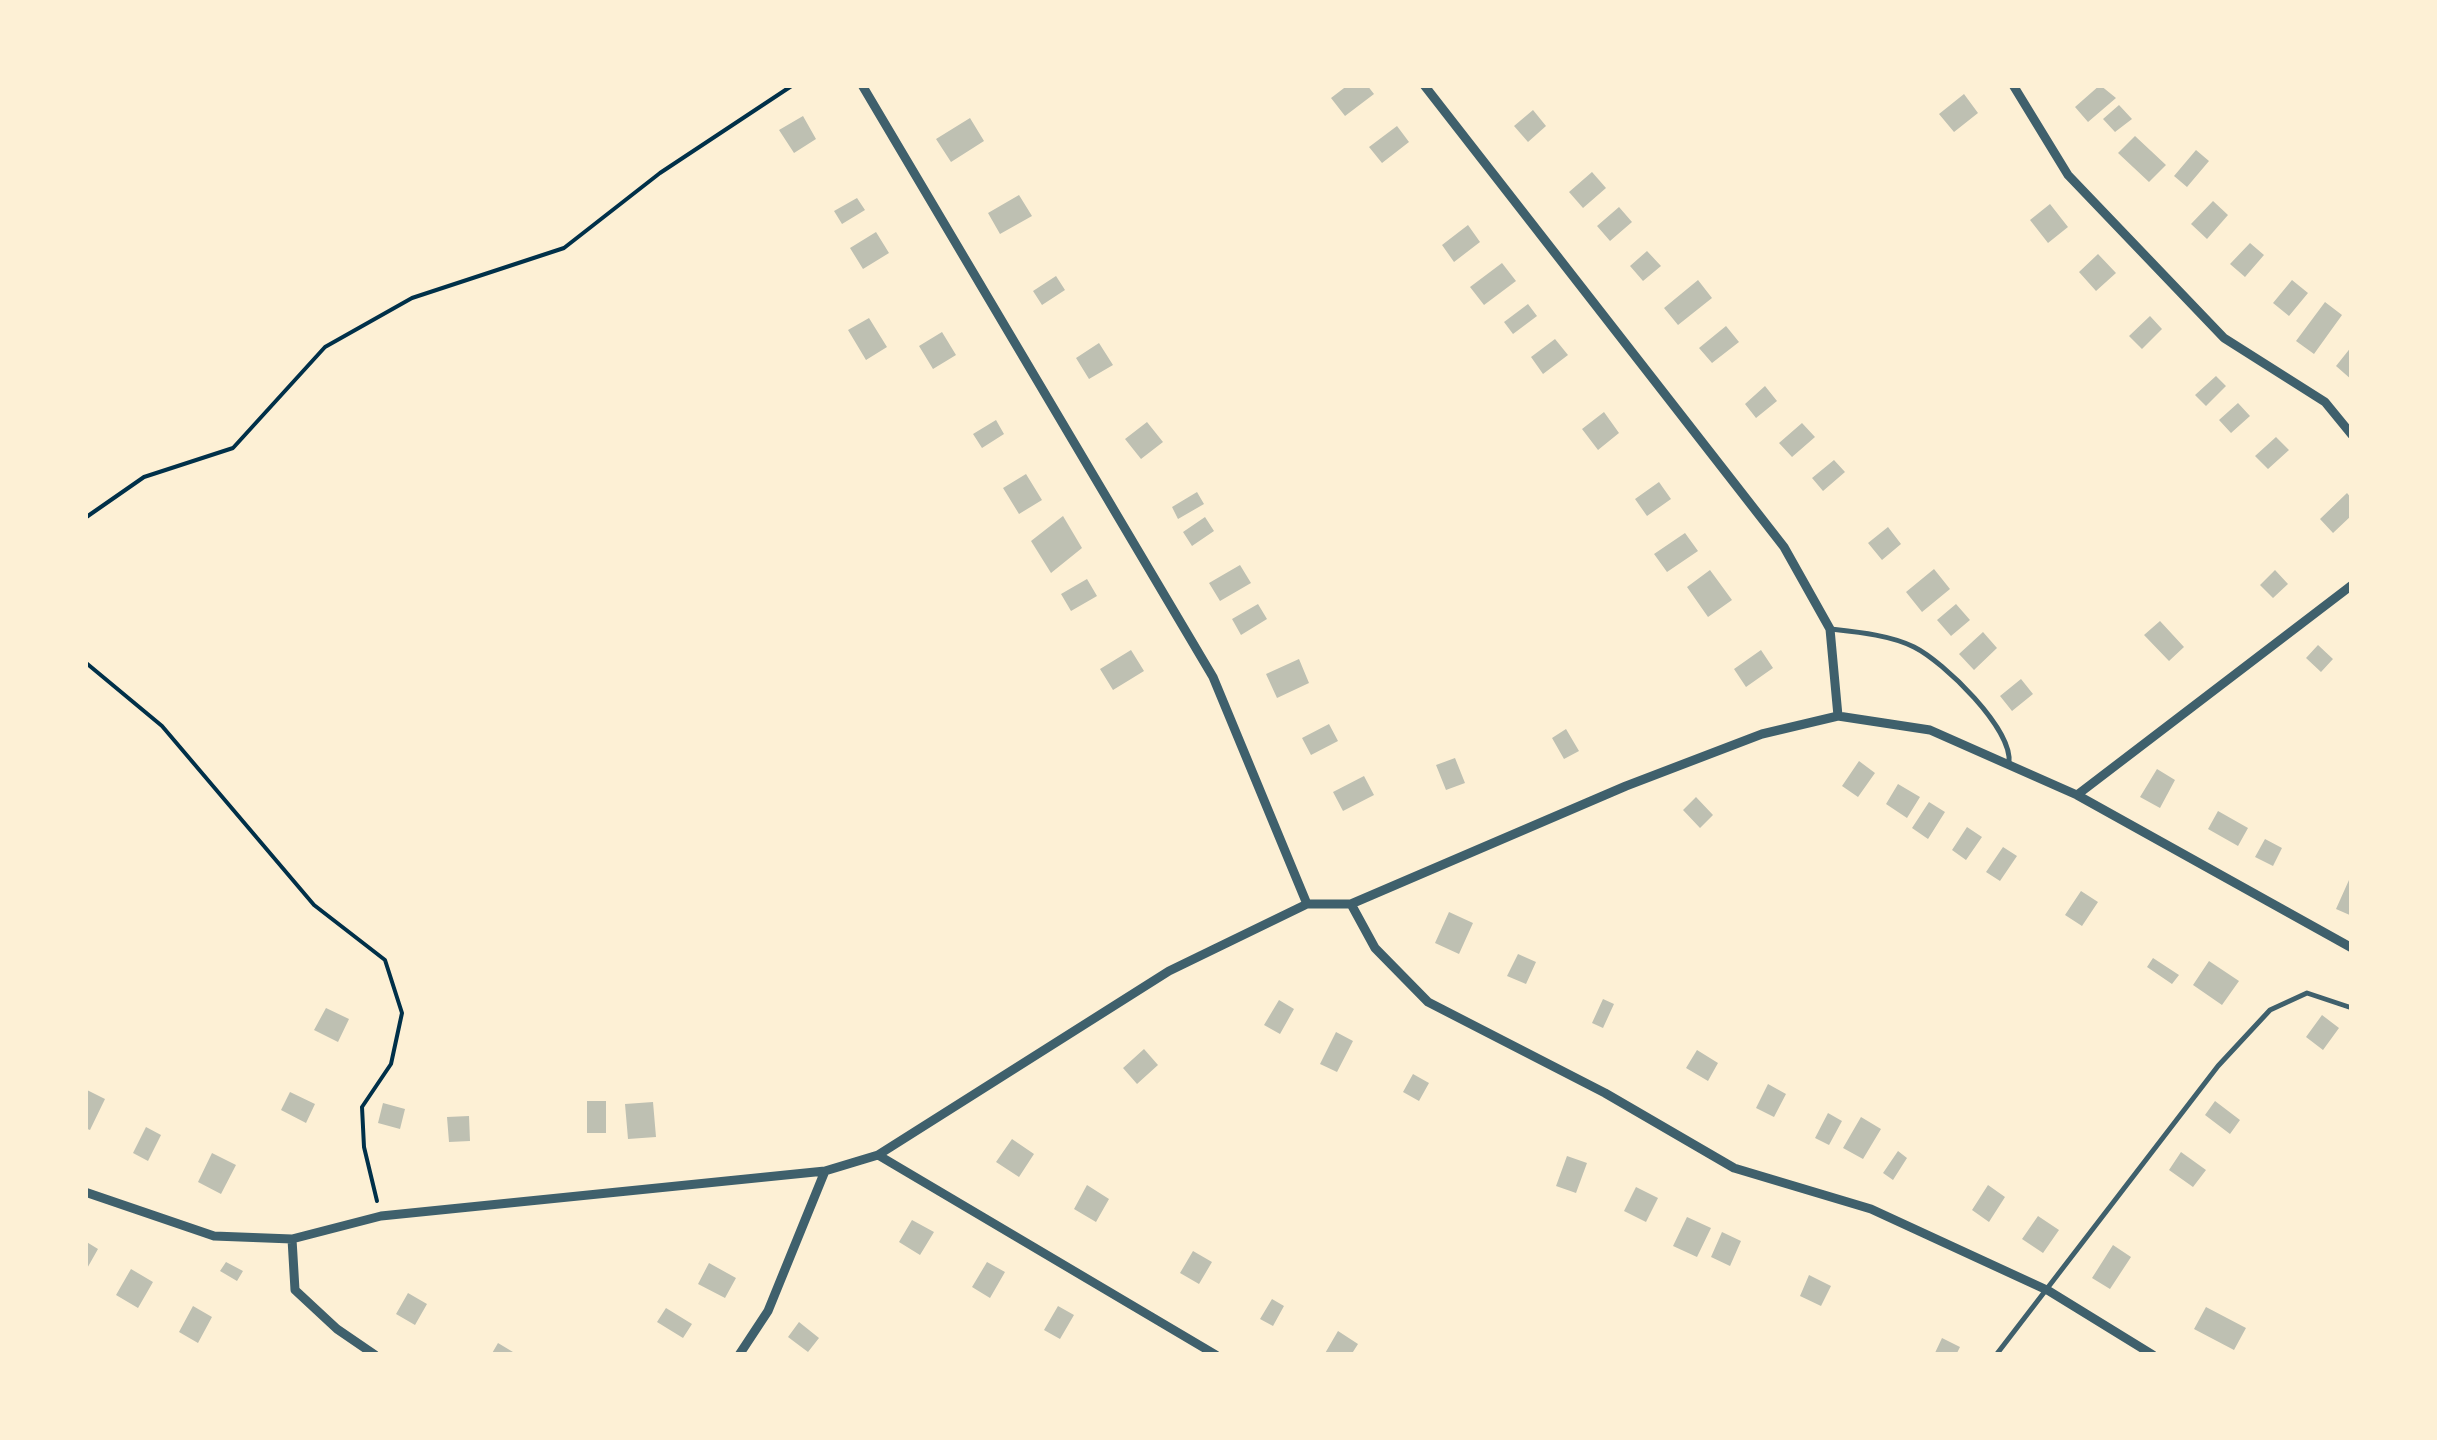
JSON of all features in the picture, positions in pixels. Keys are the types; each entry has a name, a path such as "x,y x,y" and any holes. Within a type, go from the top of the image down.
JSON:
{"street":[{"path":"862,85 1213,677 1307,904"},
{"path":"1424,85 1784,547 1830,629 1838,716"},
{"path":"2013,85 2068,175 2224,338 2325,402 2352,434"},
{"path":"2076,795 2352,585"},
{"path":"89,1194 214,1236 292,1239 380,1216 824,1171 878,1154 1170,971 1307,904 1351,904 1626,786 1762,734 1838,716 1930,730 2076,795 2352,948"},
{"path":"1351,904 1375,948 1428,1002 1605,1094 1734,1168 1871,1209 2048,1291 2153,1355"},
{"path":"878,1154 1216,1355"},
{"path":"739,1355 768,1311 824,1171"},
{"path":"292,1239 295,1290 337,1328 375,1355"}],"lane":[{"path":"1830,629 1911,645 1944,665 1997,727 2010,751 2009,765"},
{"path":"1996,1355 2218,1066 2270,1010 2306,993 2352,1008"},
{"path":"85,1206 89,1194"}],"path":[{"path":"85,518 144,478 233,448 325,347 394,308 564,248 660,173 793,85"},
{"path":"85,662 162,726 314,905 384,960 402,1012 391,1064 362,1107 364,1147 380,1216"}],"building":[{"path":"1348,85 1367,85 1374,94 1345,116 1331,98"},
{"path":"2100,85 2116,98 2088,122 2075,107"},
{"path":"1964,94 1978,113 1954,132 1939,114"},
{"path":"2119,105 2132,119 2115,132 2103,119"},
{"path":"1533,110 1546,126 1528,142 1514,126"},
{"path":"803,116 816,139 794,153 779,130"},
{"path":"970,118 984,141 951,162 936,139"},
{"path":"1397,126 1409,142 1382,163 1369,147"},
{"path":"2135,136 2166,165 2149,182 2118,153"},
{"path":"2196,150 2209,161 2187,187 2174,176"},
{"path":"1592,172 1606,188 1583,208 1569,192"},
{"path":"1019,195 1032,216 1000,234 988,213"},
{"path":"857,198 865,210 842,224 834,211"},
{"path":"2213,201 2228,215 2207,239 2191,224"},
{"path":"2050,204 2068,227 2048,243 2030,220"},
{"path":"1619,207 1632,222 1610,241 1597,226"},
{"path":"1468,225 1480,242 1454,262 1442,245"},
{"path":"876,232 889,253 863,269 850,248"},
{"path":"2250,243 2264,255 2245,277 2230,264"},
{"path":"1647,251 1661,266 1643,281 1630,266"},
{"path":"2098,254 2116,273 2096,291 2079,272"},
{"path":"1502,263 1516,281 1484,305 1470,287"},
{"path":"1056,276 1065,290 1042,305 1033,291"},
{"path":"1698,280 1712,298 1678,325 1664,308"},
{"path":"2292,280 2308,293 2289,316 2273,303"},
{"path":"2325,302 2342,315 2314,354 2296,341"},
{"path":"1528,304 1537,316 1513,334 1504,322"},
{"path":"2150,316 2162,329 2142,349 2129,336"},
{"path":"869,318 887,347 866,360 848,330"},
{"path":"1726,326 1739,342 1712,363 1699,348"},
{"path":"942,332 956,355 933,369 919,346"},
{"path":"1555,339 1568,355 1543,374 1531,357"},
{"path":"1099,343 1113,365 1089,379 1076,358"},
{"path":"2352,346 2352,380 2336,366"},
{"path":"2216,376 2226,386 2206,406 2195,395"},
{"path":"1765,386 1777,401 1756,418 1745,404"},
{"path":"2238,403 2250,416 2231,433 2219,420"},
{"path":"1604,412 1619,433 1598,450 1582,429"},
{"path":"996,420 1004,434 982,448 973,434"},
{"path":"1147,422 1163,442 1141,459 1125,439"},
{"path":"1802,423 1815,437 1792,457 1779,443"},
{"path":"2276,437 2289,450 2268,469 2255,456"},
{"path":"1834,460 1845,472 1823,491 1812,478"},
{"path":"1026,474 1042,500 1019,514 1003,488"},
{"path":"1659,482 1671,499 1647,516 1635,499"},
{"path":"1197,492 1204,504 1178,519 1172,507"},
{"path":"2347,493 2352,499 2352,515 2333,533 2320,519"},
{"path":"1063,516 1082,548 1051,573 1031,541"},
{"path":"1205,517 1214,531 1192,546 1183,532"},
{"path":"1888,527 1901,544 1882,560 1868,543"},
{"path":"1685,533 1698,551 1667,572 1654,554"},
{"path":"1240,565 1251,583 1220,601 1209,583"},
{"path":"1934,569 1950,589 1922,612 1906,592"},
{"path":"1710,570 1732,600 1708,617 1687,587"},
{"path":"2275,570 2288,584 2273,598 2260,585"},
{"path":"1087,579 1097,596 1071,611 1061,594"},
{"path":"1258,604 1267,619 1241,635 1232,619"},
{"path":"1956,604 1970,620 1951,636 1937,620"},
{"path":"2160,621 2184,647 2169,661 2144,635"},
{"path":"1983,632 1997,648 1974,670 1959,654"},
{"path":"2318,645 2333,659 2321,672 2306,658"},
{"path":"1131,650 1144,671 1113,690 1100,669"},
{"path":"1761,650 1773,668 1746,687 1734,669"},
{"path":"1299,659 1309,683 1277,698 1266,674"},
{"path":"2021,679 2033,694 2012,711 2000,696"},
{"path":"1329,724 1338,741 1311,755 1302,738"},
{"path":"1566,729 1579,751 1564,759 1552,738"},
{"path":"1455,758 1465,783 1446,790 1436,765"},
{"path":"1859,761 1875,773 1858,797 1842,786"},
{"path":"2157,769 2175,780 2160,808 2140,797"},
{"path":"1364,776 1374,795 1343,811 1333,792"},
{"path":"1898,784 1920,797 1907,818 1886,804"},
{"path":"1696,797 1713,815 1700,828 1683,810"},
{"path":"1929,802 1945,812 1928,839 1912,828"},
{"path":"2218,811 2248,828 2238,846 2208,829"},
{"path":"1967,827 1982,837 1966,860 1952,850"},
{"path":"2265,839 2282,848 2273,866 2255,857"},
{"path":"2003,847 2017,856 2000,881 1986,872"},
{"path":"2349,880 2352,882 2352,916 2336,909"},
{"path":"2081,891 2098,902 2082,926 2065,915"},
{"path":"1449,912 1473,923 1459,954 1435,943"},
{"path":"1518,954 1536,962 1526,984 1507,976"},
{"path":"2153,958 2179,975 2172,984 2147,967"},
{"path":"2209,961 2239,981 2222,1005 2193,985"},
{"path":"1603,999 1614,1004 1603,1028 1592,1023"},
{"path":"1279,1000 1294,1009 1280,1034 1264,1025"},
{"path":"326,1008 349,1019 338,1042 314,1030"},
{"path":"2322,1015 2339,1028 2323,1050 2306,1037"},
{"path":"1336,1032 1353,1041 1337,1072 1320,1064"},
{"path":"1144,1049 1158,1065 1137,1084 1123,1068"},
{"path":"1697,1050 1718,1063 1708,1081 1686,1068"},
{"path":"1413,1074 1429,1083 1419,1101 1403,1092"},
{"path":"1768,1084 1786,1094 1774,1117 1756,1108"},
{"path":"87,1090 105,1099 90,1130 85,1128"},
{"path":"290,1092 315,1104 306,1123 281,1110"},
{"path":"587,1101 606,1101 606,1133 587,1133"},
{"path":"2215,1101 2240,1120 2230,1134 2205,1115"},
{"path":"653,1102 656,1137 628,1139 625,1104"},
{"path":"383,1103 405,1109 400,1129 378,1123"},
{"path":"1828,1113 1842,1121 1829,1145 1815,1138"},
{"path":"469,1116 470,1141 449,1142 447,1117"},
{"path":"1861,1117 1881,1129 1863,1159 1843,1148"},
{"path":"146,1127 161,1135 148,1161 133,1153"},
{"path":"1012,1139 1034,1154 1019,1177 996,1162"},
{"path":"1898,1151 1907,1158 1893,1180 1883,1173"},
{"path":"2181,1152 2206,1170 2193,1187 2169,1170"},
{"path":"212,1153 236,1165 221,1194 198,1182"},
{"path":"1567,1156 1587,1163 1576,1193 1556,1186"},
{"path":"1087,1185 1109,1199 1096,1222 1074,1209"},
{"path":"1988,1185 2005,1197 1989,1222 1972,1210"},
{"path":"1636,1187 1658,1198 1646,1222 1624,1211"},
{"path":"2038,1216 2059,1230 2043,1253 2022,1239"},
{"path":"1687,1217 1711,1228 1697,1257 1673,1246"},
{"path":"912,1220 934,1232 920,1255 899,1242"},
{"path":"1722,1232 1741,1241 1730,1266 1711,1257"},
{"path":"85,1241 98,1249 85,1272"},
{"path":"2113,1245 2131,1257 2110,1289 2092,1278"},
{"path":"1193,1251 1212,1262 1199,1284 1180,1273"},
{"path":"226,1262 243,1271 237,1281 220,1271"},
{"path":"987,1262 1005,1272 990,1298 972,1287"},
{"path":"709,1263 736,1278 725,1298 698,1284"},
{"path":"131,1269 153,1282 138,1308 116,1295"},
{"path":"1809,1275 1831,1286 1821,1306 1800,1296"},
{"path":"408,1293 427,1304 415,1325 396,1314"},
{"path":"1272,1299 1284,1306 1273,1326 1260,1319"},
{"path":"193,1306 212,1317 198,1343 179,1332"},
{"path":"1058,1306 1074,1315 1060,1339 1044,1330"},
{"path":"2206,1307 2246,1328 2234,1350 2194,1329"},
{"path":"666,1308 692,1324 683,1338 657,1322"},
{"path":"799,1322 819,1338 808,1352 788,1337"},
{"path":"1338,1331 1358,1344 1351,1355 1324,1355"},
{"path":"1942,1338 1960,1347 1956,1355 1934,1355"},
{"path":"498,1343 518,1355 491,1355"}]}
